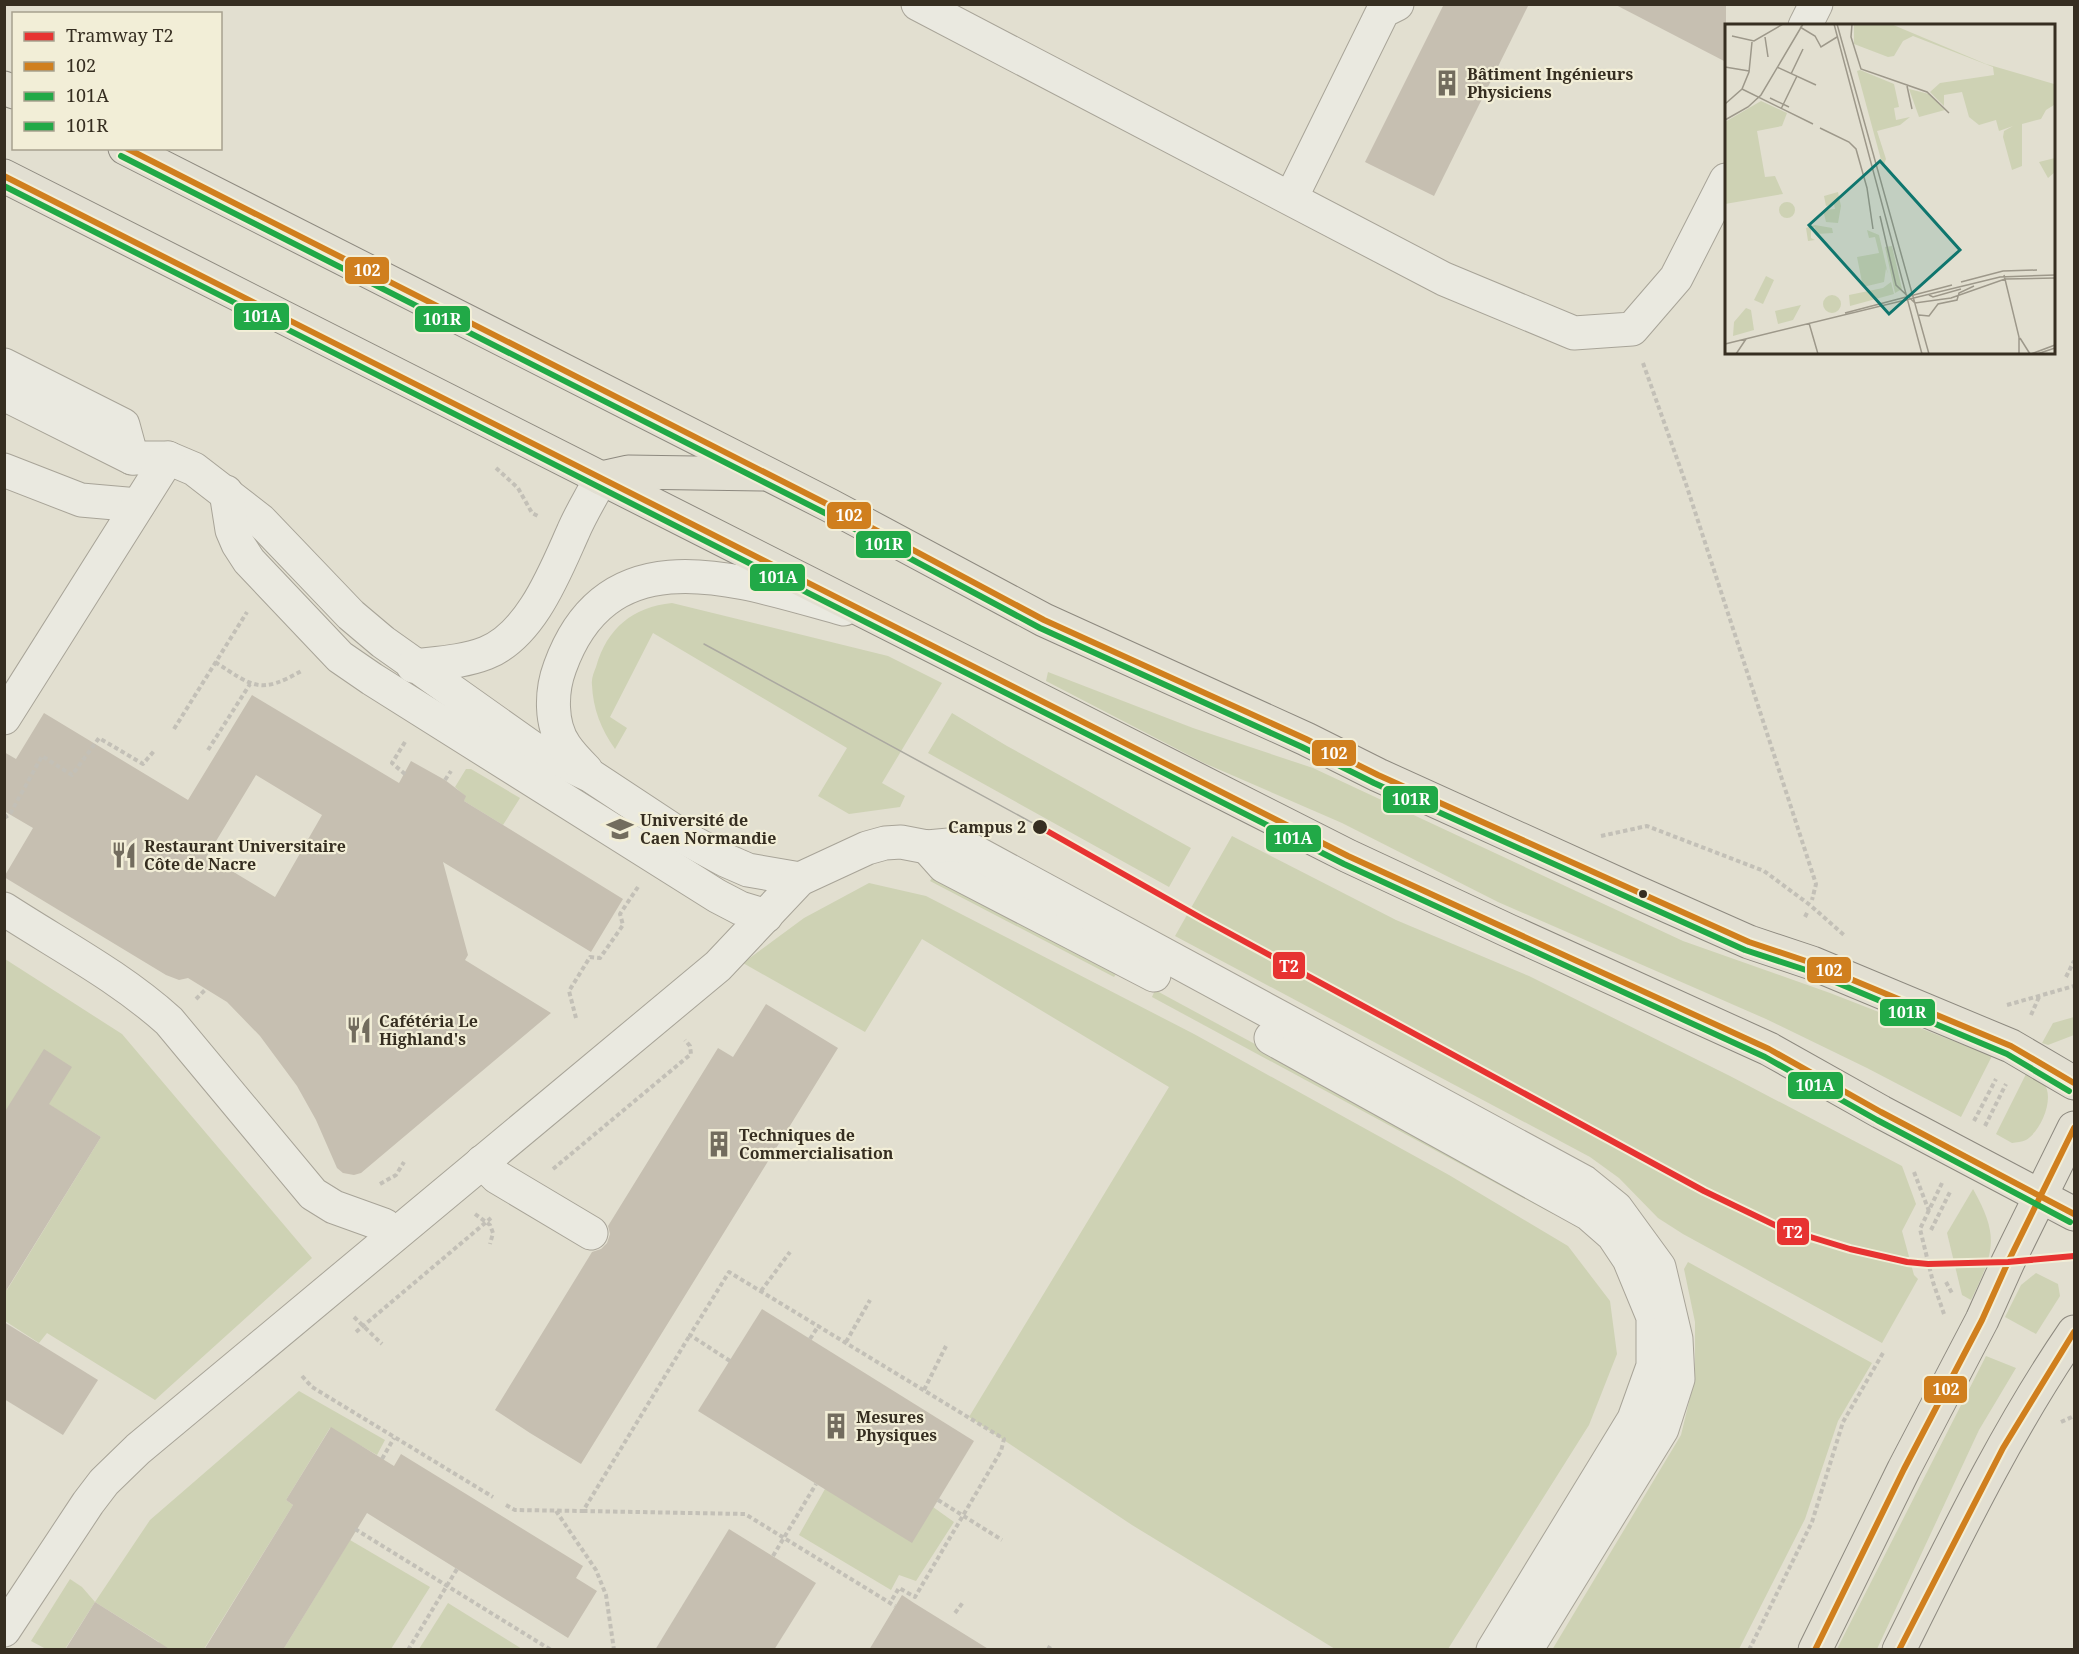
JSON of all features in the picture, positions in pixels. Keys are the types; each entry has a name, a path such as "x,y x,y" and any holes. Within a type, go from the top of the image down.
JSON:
{"main road":[{"path":"129,150 770,474 1044,620 1306,739 1378,775 1749,942 1812,963 2011,1046 2074,1083"},
{"path":"4,176 1348,856 1777,1053 1881,1112 2074,1214"},
{"path":"601,478 627,472 770,474"},
{"path":"1815,1650 1904,1469 1982,1320 2074,1128"},
{"path":"1899,1650 1993,1467 2041,1381 2074,1332"}],"street":[{"path":"918,4 1443,279 1574,333 1632,328 1676,278 1725,182"},
{"path":"1291,198 1383,11 1397,4"},
{"path":"1806,24 1816,4"},
{"path":"4,365 123,425 132,458"},
{"path":"4,394 132,458 168,458 194,469 260,520 351,615 413,666 531,747 591,776 685,838 725,860 748,870 800,879"},
{"path":"4,718 168,458"},
{"path":"4,470 81,500 138,505"},
{"path":"413,666 445,663 488,652 511,636 529,617 546,592 572,533 601,478"},
{"path":"226,492 232,531 243,553 274,589 340,657 717,896 740,908 766,916"},
{"path":"591,776 564,745 559,734 555,717 555,684 565,655 585,621 613,595 649,579 694,576 748,583 877,619"},
{"path":"4,1630 70,1528 104,1482 175,1417 718,966 800,879 867,848 901,842 927,847 960,844 1523,1148 1584,1182 1616,1208 1659,1267 1676,1339 1678,1379 1662,1429 1526,1650"},
{"path":"927,847 944,866 1194,995 1589,1214 1613,1235 1629,1259 1653,1317 1653,1366 1634,1419 1493,1650"},
{"path":"4,909 99,967 148,1002 184,1038 313,1194 334,1207 384,1225 393,1236"},
{"path":"482,1162 497,1177 591,1233"}],"path":[{"path":"1632,328 1686,484 1816,884 1812,900"},
{"path":"174,729 248,609"},
{"path":"215,662 250,684 264,687 286,680 304,670"},
{"path":"208,750 250,684"},
{"path":"4,818 10,814 42,756 72,775 99,738 143,764 154,752"},
{"path":"406,775 392,763 407,740"},
{"path":"444,763 452,770 445,780"},
{"path":"1601,836 1647,826 1764,871 1810,905 1852,942"},
{"path":"576,1018 569,991 590,957 600,958 623,926 620,914 643,880"},
{"path":"1805,917 1808,911"},
{"path":"2066,977 2074,961"},
{"path":"2003,1006 2074,986"},
{"path":"549,1172 691,1054 692,1050 688,1042 681,1037"},
{"path":"1982,1130 2008,1080"},
{"path":"1973,1124 1995,1081"},
{"path":"1945,1315 1933,1282 1920,1229 1946,1177"},
{"path":"1931,1230 1954,1184"},
{"path":"472,1212 490,1225 494,1233 490,1244"},
{"path":"356,1332 491,1218"},
{"path":"761,1291 790,1252"},
{"path":"583,1511 729,1272 1004,1439 1001,1451 915,1597 899,1588 890,1603"},
{"path":"1946,1296 1952,1295"},
{"path":"846,1342 870,1300"},
{"path":"349,1310 382,1344"},
{"path":"810,1339 819,1325"},
{"path":"690,1335 730,1361"},
{"path":"924,1390 946,1347"},
{"path":"1749,1650 1812,1522 1843,1422 1883,1353"},
{"path":"302,1376 312,1387 493,1497"},
{"path":"382,1459 394,1438"},
{"path":"773,1556 816,1484"},
{"path":"938,1500 1002,1540"},
{"path":"506,1505 515,1510 746,1514 895,1606"},
{"path":"556,1511 596,1570 606,1595 614,1650"},
{"path":"355,1529 551,1650"},
{"path":"408,1650 458,1569"},
{"path":"955,1613 964,1600"}],"green space":[{"path":"672,603 888,656 942,683 882,783 905,796 900,807 849,814 818,796 847,748 653,633 610,717 627,728 615,749 606,734 594,702 592,678 601,653 607,641 624,622 645,609"},
{"path":"1048,672 1193,728 1313,768 1683,941 1830,993 1992,1056 1961,1117 1766,1019 1498,902 1342,823 1204,763 1046,681"},
{"path":"952,713 1191,848 1169,887 928,753"},
{"path":"466,769 471,769 520,798 503,825 464,801 465,796 455,787"},
{"path":"1232,836 1396,920 1529,976 1730,1076 1902,1166 1916,1204 1902,1231 1914,1275 1918,1279 1882,1343 1683,1234 1658,1218 1619,1178 1590,1157 1175,936"},
{"path":"935,873 1118,971 1114,977 930,881"},
{"path":"869,883 926,896 1194,1034 1449,1175 1568,1246 1610,1301 1617,1354 1589,1425 1448,1649 1335,1649 1132,1525 969,1417 1169,1087 922,939 865,1032 743,963 804,918"},
{"path":"5,959 122,1034 312,1258 155,1400 47,1333 39,1343 5,1321 4,1289 7,1290 101,1137 21,1087 5,1113"},
{"path":"1155,990 1556,1207 1553,1214 1152,997"},
{"path":"2074,1017 2074,1035 2048,1045 2042,1043 2053,1023"},
{"path":"2026,1074 2043,1082 2047,1088 2047,1105 2041,1122 2032,1136 2024,1141 2012,1143 1996,1134"},
{"path":"1973,1189 1987,1220 1991,1244 1985,1269 1971,1300 1962,1295 1947,1233"},
{"path":"1688,1262 1872,1363 1838,1421 1805,1519 1739,1649 1552,1650 1681,1435 1695,1377 1695,1322 1684,1269"},
{"path":"2036,1273 2058,1284 2060,1296 2036,1334 2005,1317 2021,1285"},
{"path":"1986,1356 2016,1368 1979,1430 1877,1649 1837,1649"},
{"path":"299,1391 385,1440 377,1455 330,1428 286,1500 293,1505 204,1649 155,1649 159,1642 95,1602 150,1520"},
{"path":"825,1489 933,1507 954,1522 916,1581 899,1575 891,1590 799,1535"},
{"path":"350,1540 430,1587 391,1649 283,1650"},
{"path":"70,1579 82,1587 95,1602 65,1649 46,1649 31,1641"},
{"path":"448,1603 522,1649 419,1649"}],"building":[{"name":"Bâtiment Ingénieurs Physiciens","path":"1444,4 1529,4 1434,196 1365,162"},
{"name":"Bâtiment Ingénieurs Physiciens","path":"1614,4 1726,4 1725,61"},
{"path":"252,695 399,783 411,761 445,780 466,796 464,801 623,899 591,952 443,862 468,955 465,960 551,1013 361,1173 354,1175 343,1173 337,1168 316,1120 297,1086 260,1036 227,1002 188,978 179,980 166,975 4,877 33,828 4,811 4,752 16,759 44,713 188,800","holes":["256,775 322,815 275,897 207,856"]},
{"path":"766,1004 838,1048 581,1464 495,1410 592,1252 601,1249 607,1243 610,1234 608,1226 718,1048 733,1057"},
{"path":"44,1049 72,1067 49,1104 101,1137 4,1294 4,1113"},
{"name":"Mesures Physiques","path":"762,1309 974,1441 912,1543 698,1411"},
{"path":"4,1322 98,1380 63,1435 4,1399"},
{"path":"331,1427 394,1466 401,1454 583,1566 576,1578 597,1591 568,1638 367,1513 283,1650 204,1650 293,1505 286,1500"},
{"path":"729,1529 816,1583 774,1650 655,1650"},
{"path":"902,1595 914,1603 990,1650 869,1650"},
{"path":"95,1602 171,1650 65,1650"}],"tram line":[{"path":"704,644 1040,827"},
{"name":"T2","path":"1040,827 1203,919 1704,1191 1781,1228 1850,1249 1907,1262 1928,1264 2008,1262 2074,1256"}],"transit line":[{"name":"102","path":"130,150 829,505 1044,620 1306,739 1378,775 1749,942 1812,963 2011,1046 2074,1083"},
{"name":"101R","path":"121,156 825,513 1040,628 1302,747 1374,783 1745,950 1809,971 2007,1054 2069,1091"},
{"name":"102","path":"4,176 1348,856 1769,1049 1881,1112 2074,1214"},
{"name":"101A","path":"4,186 1344,864 1765,1057 1877,1120 2070,1222"},
{"name":"102","path":"1815,1650 1904,1469 1982,1320 2074,1128"},
{"name":"102","path":"1899,1650 2003,1448 2074,1332"}],"place":[{"name":"Bâtiment Ingénieurs Physiciens","path":"1447,83"},
{"name":"Campus 2","path":"1040,827"},
{"name":"Université de Caen Normandie","path":"620,829"},
{"name":"Restaurant Universitaire Côte de Nacre","path":"124,855"},
{"name":"Cafétéria Le Highland's","path":"359,1030"},
{"name":"Techniques de Commercialisation","path":"719,1144"},
{"name":"Mesures Physiques","path":"836,1426"}]}
